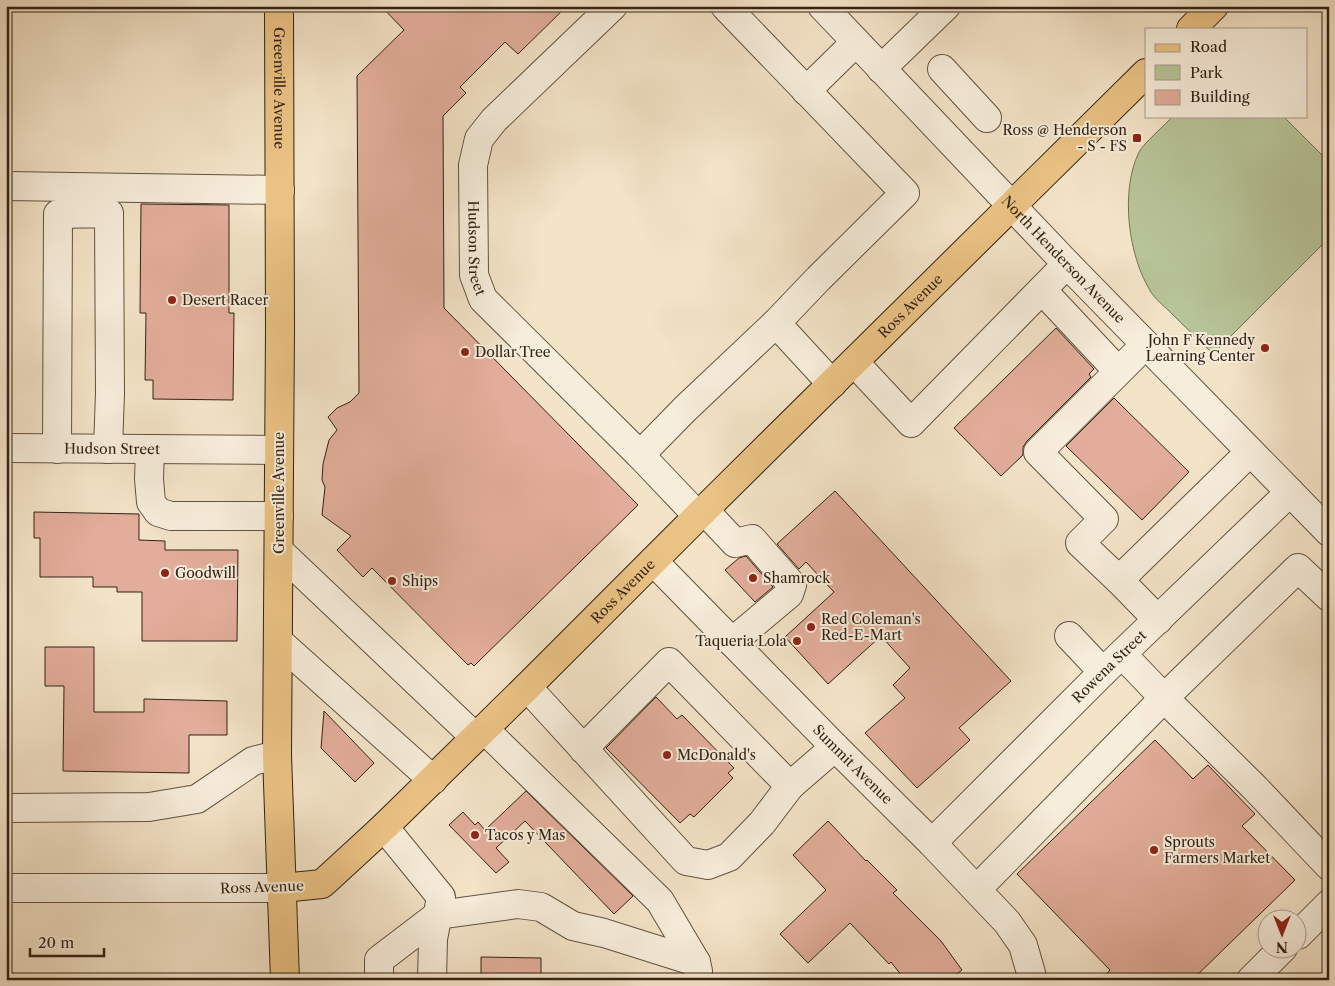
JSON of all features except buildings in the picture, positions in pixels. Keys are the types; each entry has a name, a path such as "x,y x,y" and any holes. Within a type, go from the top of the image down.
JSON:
{"main road":[{"name":"Greenville Avenue","path":"279,6 277,755 284,980"},
{"path":"1192,28 1214,6"},
{"name":"Ross Avenue","path":"282,888 322,884 384,827 527,688 653,560 1145,74"}],"street":[{"name":"Hudson Street","path":"613,6 494,120 479,139 473,165 474,275 483,298 640,455 735,543 752,539 792,585 789,594 732,642"},
{"path":"640,455 685,409 776,323 905,193 725,6"},
{"name":"North Henderson Avenue","path":"822,6 1145,345 1329,532"},
{"path":"881,69 946,6"},
{"path":"806,91 856,42"},
{"path":"942,69 987,118"},
{"path":"6,186 280,190"},
{"path":"57,449 58,214 109,213 110,393 108,449"},
{"path":"854,362 911,423 1067,264"},
{"path":"1042,290 1118,371"},
{"path":"776,323 832,384"},
{"path":"1145,345 1038,452 1104,519 1080,543 1158,620"},
{"name":"Hudson Street","path":"6,448 279,450"},
{"path":"150,449 149,478 151,502 158,512 171,516 279,516"},
{"path":"1119,580 1250,452"},
{"name":"Rowena Street","path":"932,843 1113,663 1290,492"},
{"path":"279,551 480,733 660,900 698,971"},
{"name":"Summit Avenue","path":"653,560 835,747 977,889 1007,922 1024,945 1031,980"},
{"path":"977,889 1164,698 1298,568 1329,597"},
{"path":"1069,636 1164,698 1255,788 1329,866"},
{"path":"278,640 433,780"},
{"path":"583,749 669,662 790,786"},
{"path":"527,688 686,860 708,865 729,857 762,823 790,786 835,747"},
{"path":"6,808 149,807 197,799 253,760 277,755"},
{"path":"384,827 441,897 433,939 432,980"},
{"name":"Ross Avenue","path":"6,888 282,888"},
{"path":"378,980 379,960 438,915 518,904 541,907 573,926 604,933 698,971"},
{"path":"1308,925 1329,904"},
{"path":"1251,980 1273,958"}],"green space":[{"name":"John F Kennedy Learning Center","path":"1171,118 1285,118 1329,162 1329,238 1213,354 1153,295 1143,277 1137,260 1129,223 1130,185 1133,168 1139,152"}],"place":[{"name":"Ross @ Henderson - S - FS","path":"1137,138"},
{"name":"Desert Racer","path":"172,300"},
{"name":"John F Kennedy Learning Center","path":"1265,348"},
{"name":"Dollar Tree","path":"465,352"},
{"name":"Goodwill","path":"165,573"},
{"name":"Shamrock","path":"753,578"},
{"name":"Ships","path":"392,581"},
{"name":"Red Coleman's Red-E-Mart","path":"811,627"},
{"name":"Taqueria Lola","path":"797,641"},
{"name":"McDonald's","path":"667,755"},
{"name":"Tacos y Mas","path":"475,835"},
{"name":"Sprouts Farmers Market","path":"1154,850"}]}
